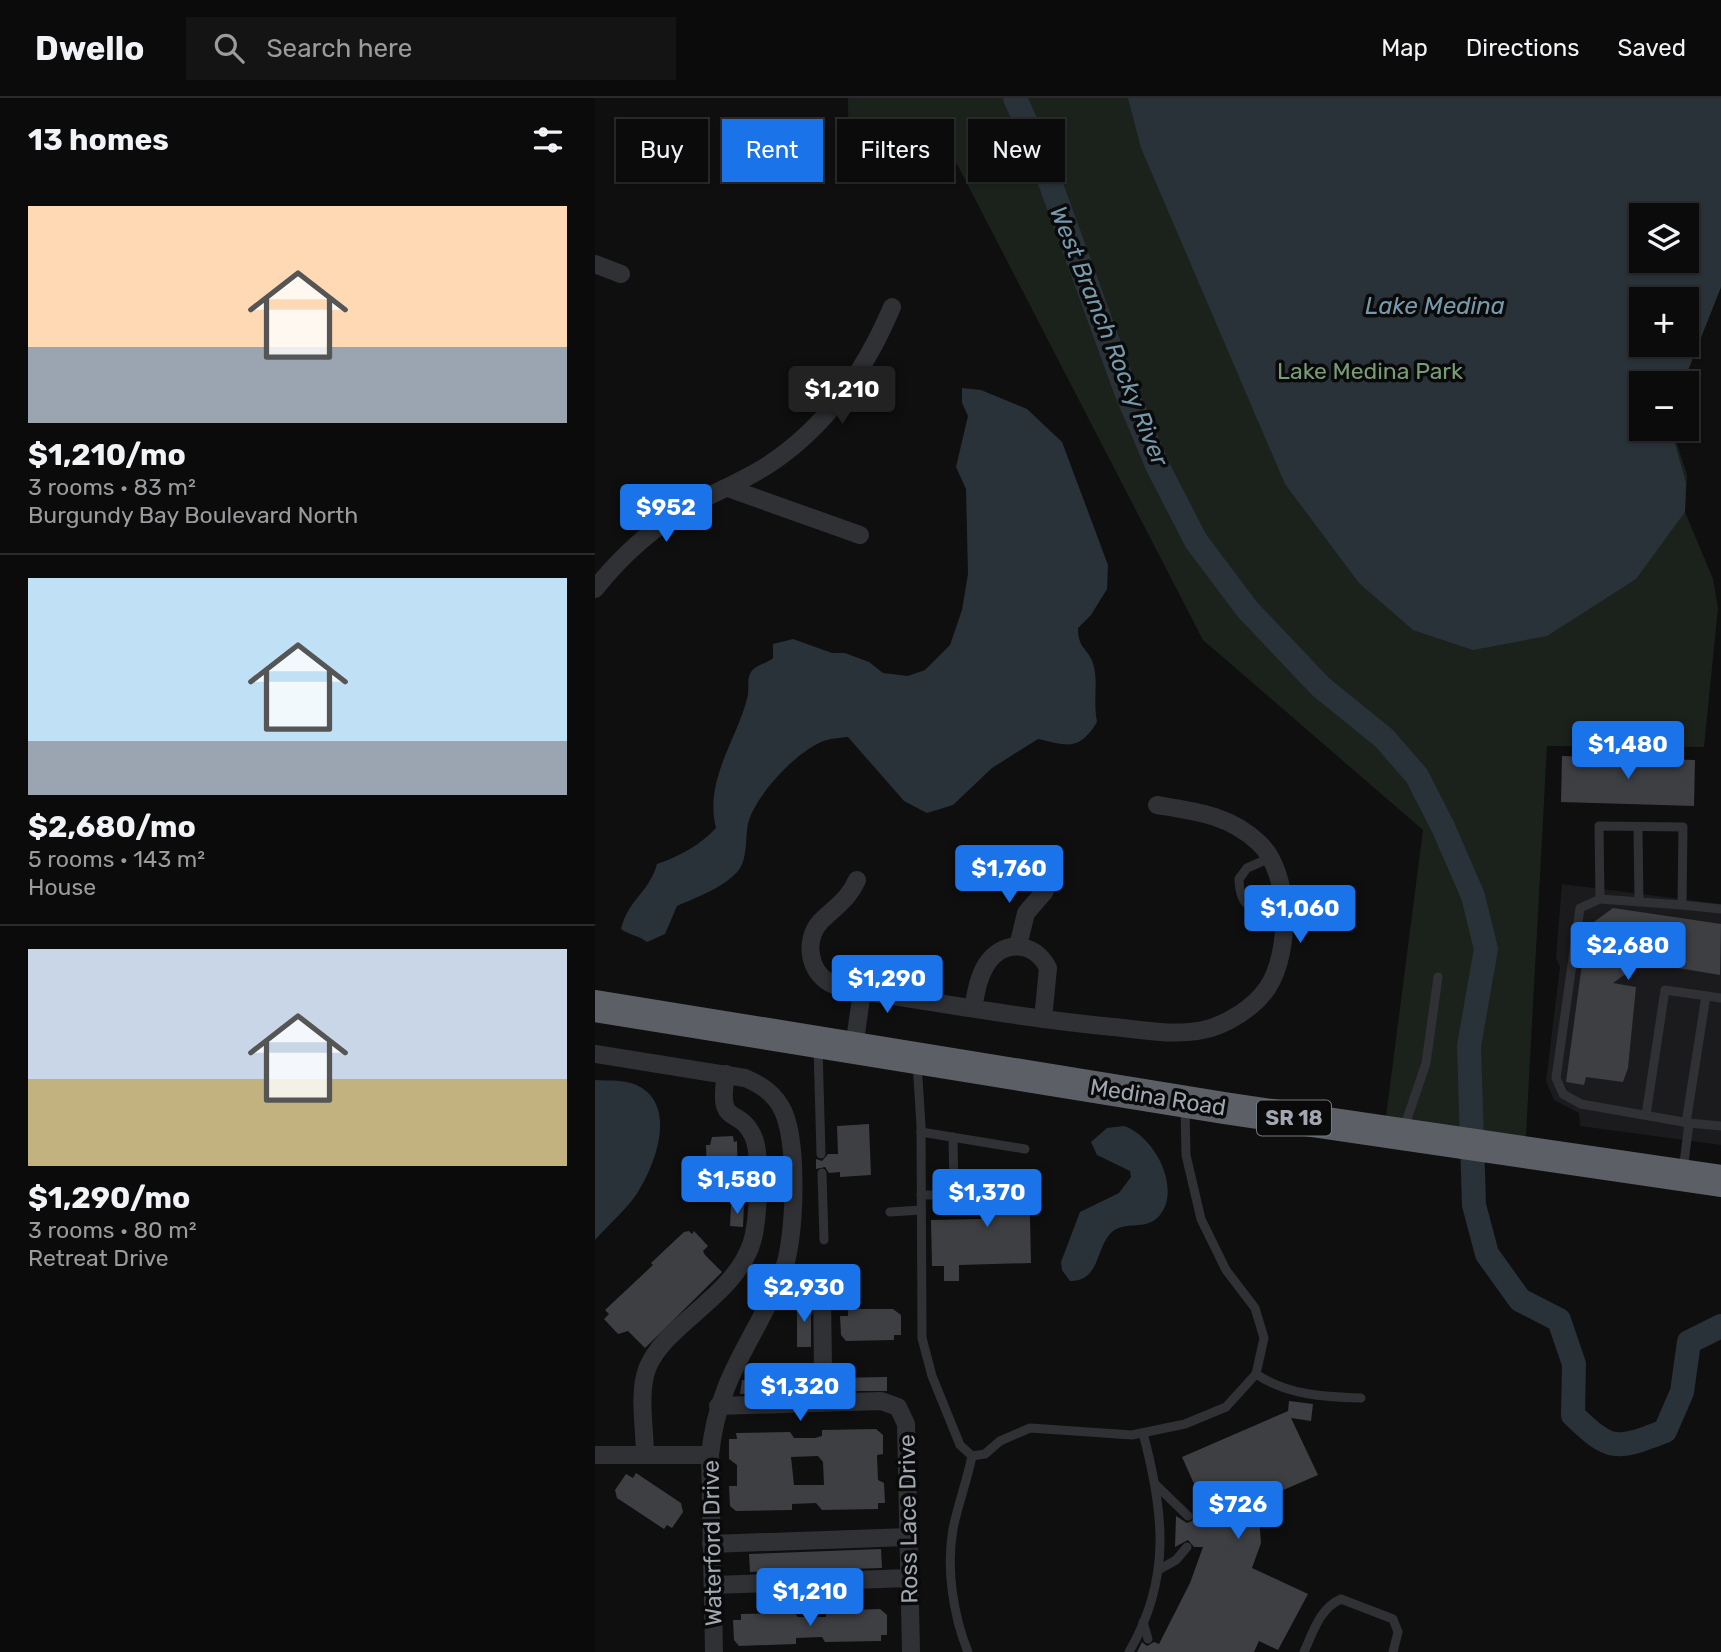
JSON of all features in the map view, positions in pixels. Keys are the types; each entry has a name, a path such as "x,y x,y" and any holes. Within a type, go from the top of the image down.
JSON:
{"highway":[{"name":"Medina Road","path":"595,1006 1185,1101 1721,1181"}],"street":[{"path":"595,264 621,274"},
{"path":"595,589 634,546 662,523 770,464 821,421 863,368 892,307"},
{"path":"728,488 860,535"},
{"path":"857,880 842,906 821,921 814,931 810,956 814,967 829,982 862,991 1043,1019 1161,1032 1204,1030 1241,1014 1268,987 1279,960 1283,905 1280,875 1261,844 1237,826 1206,812 1157,805"},
{"path":"1018,946 1026,913 1045,891"},
{"path":"973,1008 980,977 987,964 998,952 1018,946 1036,952 1048,968 1043,1019"},
{"path":"854,1048 862,991"},
{"name":"Waterford Drive","path":"595,1054 726,1074 759,1084 771,1093 787,1119 791,1135 793,1230 782,1274 729,1374 718,1406 710,1455 714,1652"},
{"path":"645,1455 644,1382 647,1369 660,1349 732,1279 743,1264 756,1226 756,1143 746,1126 725,1108 723,1100 726,1074"},
{"path":"718,1406 810,1403 823,1368 822,1294"},
{"name":"Ross Lace Drive","path":"810,1403 881,1401 898,1408 905,1424 911,1652"},
{"path":"595,1455 710,1455"},
{"path":"712,1544 908,1537"},
{"path":"713,1585 909,1578"}],"lane":[{"path":"1600,899 1599,826 1683,827 1682,905"},
{"path":"1638,827 1639,902"},
{"path":"1270,858 1247,868 1239,879 1239,895 1248,906 1262,910 1283,905"},
{"path":"1721,909 1600,899 1580,908 1556,1078 1563,1094 1581,1104 1688,1123 1721,1126"},
{"path":"1417,1137 1438,977"},
{"path":"1646,1115 1665,990 1721,998"},
{"path":"1682,1176 1706,996"},
{"path":"817,1042 821,1154"},
{"path":"916,1058 921,1132 922,1339 932,1376 960,1445 972,1456"},
{"path":"972,1456 985,1454 1000,1441 1030,1428 1132,1435 1185,1424 1226,1407 1256,1374 1264,1338 1255,1308 1226,1270 1201,1219 1186,1156 1185,1101"},
{"path":"921,1132 1025,1149"},
{"path":"921,1195 954,1195 953,1138"},
{"path":"822,1173 824,1240"},
{"path":"890,1212 921,1210"},
{"path":"1256,1374 1272,1385 1301,1394 1361,1398"},
{"path":"1129,1652 1143,1622 1160,1569 1161,1517 1143,1433"},
{"path":"968,1652 955,1610 951,1553 956,1513 972,1456"},
{"path":"1156,1485 1188,1516"},
{"path":"1160,1569 1176,1560 1187,1547"},
{"path":"1304,1652 1323,1613 1331,1604 1342,1599 1393,1619 1398,1632 1393,1652"},
{"path":"1143,1622 1148,1639"}],"shaded area":[{"path":"1562,884 1721,904 1721,1145 1580,1126 1579,1113 1554,1100 1546,1081 1560,967 1556,957"}],"green space":[{"name":"Lake Medina Park","path":"848,98 1721,98 1721,287 1699,343 1699,287 1629,287 1629,357 1693,357 1688,371 1629,371 1629,441 1676,441 1687,475 1685,512 1713,579 1718,608 1704,747 1547,746 1525,1153 1384,1132 1423,830 1203,640 957,164 954,164 954,119 848,119"}],"water":[{"name":"Lake Medina","path":"1128,98 1721,98 1721,287 1699,343 1699,287 1629,287 1629,357 1693,357 1688,371 1629,371 1629,441 1674,441 1686,483 1685,512 1636,579 1547,636 1473,650 1413,630 1359,583 1285,484 1141,148"},
{"path":"962,388 981,390 1027,409 1062,442 1108,565 1107,589 1091,615 1078,628 1080,641 1094,667 1097,722 1079,742 1066,744 1038,739 992,768 953,805 927,813 904,801 848,737 829,739 816,744 792,762 759,800 748,824 743,861 732,877 709,892 677,906 665,934 647,942 624,931 621,929 625,918 649,882 657,864 689,850 716,828 713,811 718,778 747,699 751,672 773,658 773,644 793,639 832,653 845,653 869,662 883,673 908,676 925,670 950,645 962,610 968,574 966,489 956,467 968,416 962,403"},
{"path":"595,1080 625,1082 642,1088 652,1098 660,1123 656,1153 638,1192 595,1240"},
{"path":"1124,1126 1145,1140 1161,1163 1168,1191 1166,1204 1154,1220 1115,1230 1104,1242 1091,1271 1079,1280 1070,1281 1062,1270 1061,1262 1080,1212 1119,1193 1131,1177 1130,1171 1097,1155 1091,1142 1107,1128"}],"building":[{"path":"1562,756 1695,760 1694,806 1561,802"},
{"path":"1613,908 1721,924 1720,975 1642,962 1613,983 1636,987 1628,1068 1623,1082 1586,1077 1584,1085 1566,1082 1587,927"},
{"path":"869,1124 871,1175 840,1177 840,1172 829,1173 825,1167 816,1169 816,1159 822,1161 828,1154 838,1154 837,1126"},
{"path":"733,1136 734,1142 737,1141 738,1184 735,1190 713,1190 713,1183 707,1183 706,1145 710,1145 712,1137"},
{"path":"1029,1175 1031,1263 959,1265 959,1281 944,1281 944,1266 932,1266 931,1220 981,1219 980,1176"},
{"path":"731,1205 744,1205 743,1227 730,1226"},
{"path":"689,1231 692,1234 694,1231 708,1246 703,1251 705,1255 722,1272 645,1348 628,1331 618,1334 604,1319 609,1314 605,1310 653,1265 651,1263 684,1232"},
{"path":"797,1302 811,1302 811,1347 797,1347"},
{"path":"848,1309 893,1309 901,1315 901,1335 894,1335 894,1340 846,1341 841,1335 840,1316 848,1316"},
{"path":"887,1377 887,1391 830,1391 832,1378"},
{"path":"796,1379 797,1392 740,1394 742,1380"},
{"path":"1289,1401 1313,1404 1311,1421 1291,1418 1318,1475 1253,1503 1259,1518 1261,1543 1252,1568 1308,1594 1278,1650 1259,1641 1254,1652 1137,1652 1142,1642 1147,1646 1154,1642 1159,1644 1190,1583 1203,1547 1194,1547 1188,1540 1175,1547 1176,1516 1187,1523 1195,1516 1202,1516 1196,1496 1199,1495 1182,1457 1288,1411"},
{"path":"876,1429 883,1435 883,1454 877,1455 878,1480 884,1483 885,1503 878,1503 878,1509 822,1510 816,1503 792,1504 792,1510 736,1511 730,1506 729,1486 737,1486 737,1465 729,1459 729,1439 737,1439 736,1433 790,1432 794,1438 815,1438 822,1436 822,1430","holes":["818,1456 823,1462 824,1485 794,1485 791,1457"]},
{"path":"636,1473 681,1503 683,1512 672,1528 667,1525 664,1529 617,1498 615,1490 626,1474 633,1478"},
{"path":"881,1549 882,1568 750,1572 749,1554"},
{"path":"880,1609 887,1615 887,1635 881,1635 881,1641 825,1642 822,1637 796,1638 796,1644 739,1646 734,1640 733,1620 741,1620 741,1614 795,1613 798,1617 826,1617 826,1611"}],"waterway":[{"name":"West Branch Rocky River","path":"1015,98 1039,152 1127,394 1158,467 1196,541 1247,609 1321,687 1384,738 1417,776 1473,896 1486,949 1469,1046 1474,1205 1487,1254 1520,1300 1559,1320 1574,1364 1573,1415 1597,1436 1615,1444 1635,1442 1665,1431 1682,1392 1689,1342 1721,1326"}]}
